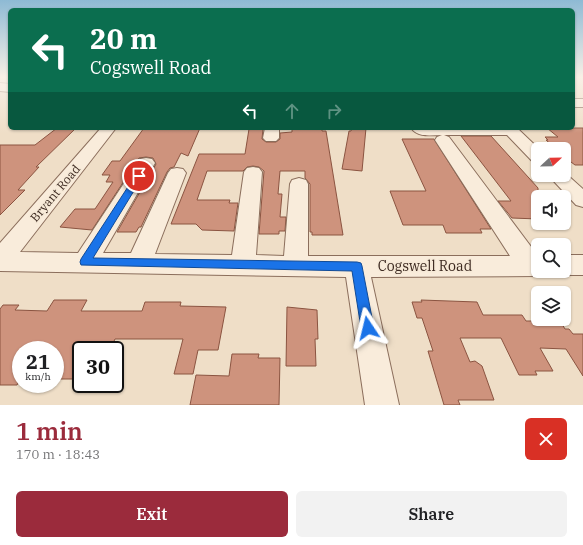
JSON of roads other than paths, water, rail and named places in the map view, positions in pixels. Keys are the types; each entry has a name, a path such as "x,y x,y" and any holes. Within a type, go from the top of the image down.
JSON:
{"street":[{"name":"Bryant Road","path":"0,260 107,130"},
{"path":"421,130 466,130"},
{"path":"511,130 531,150"},
{"path":"442,140 531,262"},
{"path":"85,262 146,163"},
{"path":"243,265 253,172"},
{"path":"139,263 177,173"},
{"path":"564,182 583,200"},
{"path":"296,266 299,184"},
{"name":"Cogswell Road","path":"0,260 296,266 531,266"},
{"path":"571,265 583,265"},
{"path":"357,266 382,405"}]}
